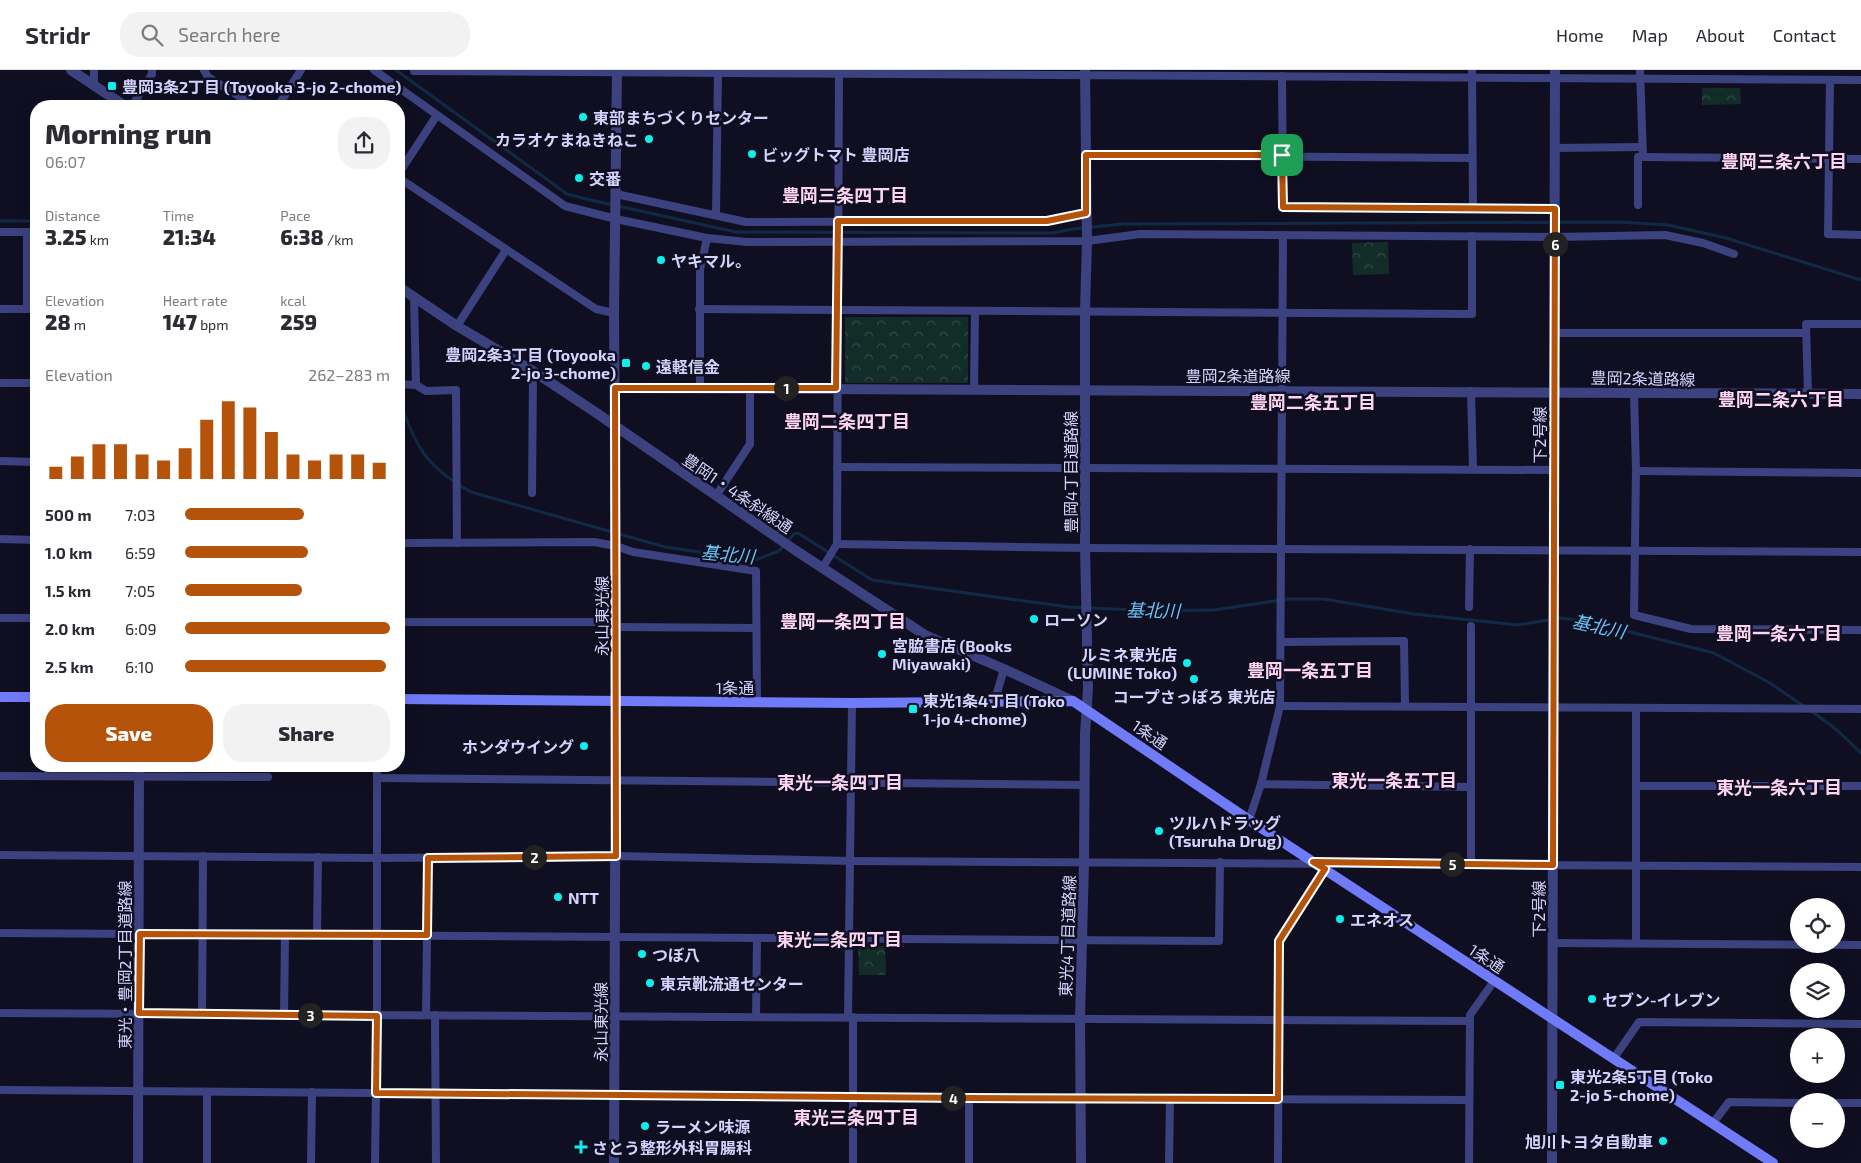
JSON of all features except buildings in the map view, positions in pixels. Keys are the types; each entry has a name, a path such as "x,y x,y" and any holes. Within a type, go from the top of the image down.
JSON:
{"main road":[{"path":"0,697 30,697"},
{"name":"1条通","path":"405,699 852,703 1073,701 1249,820 1713,1123 1761,1160 1773,1163"}],"street":[{"path":"71,70 116,100"},
{"path":"94,70 94,85"},
{"path":"204,70 208,77 245,100"},
{"path":"282,100 300,70"},
{"path":"374,70 565,206 707,238 747,242 1087,238 1140,234 1472,236 1555,233 1665,235 1703,243 1734,254"},
{"path":"1640,70 1643,157"},
{"path":"1818,70 1818,80"},
{"path":"414,72 616,71 718,74 839,72 1252,73 1282,76 1555,74 1640,79 1861,80"},
{"name":"永山東光線","path":"614,1163 616,427 614,313 616,71"},
{"path":"136,100 152,72"},
{"path":"823,567 833,550 837,466 839,72"},
{"path":"616,197 746,222 838,224 1047,221 1086,216 1085,73"},
{"path":"716,215 718,74"},
{"path":"1472,74 1473,209"},
{"path":"1282,76 1283,207 1473,209 1555,213 1555,74"},
{"path":"1830,80 1828,234 1861,235"},
{"path":"405,164 438,115"},
{"path":"1555,148 1642,148"},
{"path":"1086,155 1282,155 1472,158"},
{"path":"1638,205 1638,157 1861,159"},
{"path":"405,182 596,308 614,313"},
{"name":"下2号線","path":"1552,1163 1555,213"},
{"name":"豊岡4丁目道路線","path":"1086,216 1085,619 1088,688 1086,710"},
{"path":"0,232 27,232 27,309 0,309"},
{"path":"1249,820 1280,706 1283,236"},
{"path":"699,309 1472,314 1472,236"},
{"path":"700,388 700,270 707,238"},
{"path":"458,326 506,250"},
{"name":"豊岡1・4条斜線通","path":"405,291 458,326 533,371 774,536 925,635 1073,701"},
{"path":"414,297 416,385"},
{"path":"974,389 975,311"},
{"path":"1808,394 1806,324 1861,324"},
{"path":"1555,334 1806,333"},
{"path":"532,493 533,371"},
{"path":"0,383 30,383"},
{"path":"405,384 416,385 426,391 456,390 457,543"},
{"name":"豊岡2条道路線","path":"615,388 1861,394"},
{"path":"716,496 750,444 750,388"},
{"path":"1471,392 1472,470"},
{"path":"1634,393 1636,471 1634,615 1691,629 1861,630"},
{"path":"0,461 30,462"},
{"path":"837,466 1085,469 1554,470"},
{"path":"1636,471 1861,473"},
{"path":"0,539 30,540"},
{"path":"405,543 616,543 633,552 756,571 757,702"},
{"path":"833,550 1282,548 1861,552"},
{"path":"1469,606 1470,549"},
{"path":"0,618 30,618"},
{"path":"405,622 616,624 756,628"},
{"path":"1471,626 1471,864"},
{"path":"1281,642 1404,641 1405,706"},
{"path":"994,703 1004,669"},
{"path":"852,703 849,939 853,1163"},
{"path":"1280,706 1861,709"},
{"path":"1636,708 1636,944"},
{"name":"東光4丁目道路線","path":"1080,1163 1081,941 1086,710"},
{"path":"0,776 139,772 268,777"},
{"name":"東光・豊岡2丁目道路線","path":"138,1163 139,772"},
{"path":"375,1163 376,772"},
{"path":"376,778 1085,785"},
{"path":"1260,784 1470,787"},
{"path":"1636,786 1861,786"},
{"path":"0,855 377,858 616,856 851,861 1861,866"},
{"path":"202,1014 203,856"},
{"path":"317,935 318,857"},
{"path":"426,1015 428,858"},
{"path":"0,934 1219,941 1220,862"},
{"path":"1278,1163 1279,941 1325,869"},
{"path":"284,1014 285,935"},
{"path":"756,1016 757,938"},
{"path":"1552,943 1861,945"},
{"path":"1469,1163 1470,1015 1494,980"},
{"path":"0,1012 377,1016 614,1015 1080,1020 1470,1021"},
{"path":"435,1015 436,1163"},
{"path":"1614,1058 1639,1022 1861,1024"},
{"path":"0,1090 1469,1100"},
{"path":"207,1092 207,1163"},
{"path":"312,1092 312,1163"},
{"path":"969,1098 969,1163"},
{"path":"1169,1163 1170,1099"},
{"path":"1713,1123 1729,1102 1790,1103"},
{"path":"1845,1103 1861,1103"}],"green space":[{"path":"1702,88 1740,88 1741,104 1702,105"},
{"path":"1388,242 1389,274 1353,275 1352,243"},
{"path":"845,317 968,317 968,383 845,383"},
{"path":"862,946 885,946 886,975 859,975 858,949"}],"waterway":[{"path":"396,70 567,194 736,232 1053,233 1122,224 1618,222 1668,225 1726,238 1861,280"},
{"name":"基北川","path":"0,221 30,221"},
{"name":"基北川","path":"405,416 417,443 432,464 455,483 471,492 665,547 755,560 779,551 794,534 798,533 872,580 1068,607 1157,611 1214,610 1288,599 1324,599 1414,614 1518,625 1561,618 1586,621 1714,653 1770,683 1805,707"},
{"name":"基北川","path":"1810,710 1837,730 1861,753"}],"place":[{"name":"豊岡3条2丁目 (Toyooka 3-jo 2-chome)","path":"112,86"},
{"name":"東部まちづくりセンター","path":"583,117"},
{"name":"カラオケまねきねこ","path":"649,139"},
{"name":"ビッグトマト 豊岡店","path":"752,154"},
{"name":"交番","path":"579,178"},
{"name":"ヤキマル。","path":"661,260"},
{"name":"豊岡2条3丁目 (Toyooka 2-jo 3-chome)","path":"626,363"},
{"name":"遠軽信金","path":"646,366"},
{"name":"ローソン","path":"1034,619"},
{"name":"宮脇書店 (Books Miyawaki)","path":"882,654"},
{"name":"ルミネ東光店 (LUMINE Toko)","path":"1187,663"},
{"name":"コープさっぽろ 東光店","path":"1194,679"},
{"name":"東光1条4丁目 (Toko 1-jo 4-chome)","path":"913,709"},
{"name":"ホンダウイング","path":"584,746"},
{"name":"ツルハドラッグ (Tsuruha Drug)","path":"1159,831"},
{"name":"NTT","path":"558,897"},
{"name":"エネオス","path":"1340,919"},
{"name":"つぼ八","path":"642,954"},
{"name":"東京靴流通センター","path":"650,983"},
{"name":"セブン-イレブン","path":"1592,999"},
{"name":"東光2条5丁目 (Toko 2-jo 5-chome)","path":"1560,1085"},
{"name":"ラーメン味源","path":"645,1126"},
{"name":"旭川トヨタ自動車","path":"1663,1141"},
{"name":"さとう整形外科胃腸科","path":"581,1147"}],"district":[{"name":"豊岡三条六丁目","path":"1784,161"},
{"name":"豊岡三条四丁目","path":"845,195"},
{"name":"豊岡二条六丁目","path":"1781,399"},
{"name":"豊岡二条五丁目","path":"1313,402"},
{"name":"豊岡二条四丁目","path":"847,421"},
{"name":"豊岡一条四丁目","path":"843,621"},
{"name":"豊岡一条六丁目","path":"1779,633"},
{"name":"豊岡一条五丁目","path":"1310,670"},
{"name":"東光一条五丁目","path":"1394,780"},
{"name":"東光一条四丁目","path":"840,782"},
{"name":"東光一条六丁目","path":"1779,787"},
{"name":"東光二条四丁目","path":"839,939"},
{"name":"東光三条四丁目","path":"856,1117"}],"route":[{"path":"1086,155 1282,155 1283,207 1555,209 1553,865 1313,862 1325,869 1279,941 1278,1099 376,1093 377,1016 139,1013 140,934 427,935 428,858 616,856 615,388 836,388 838,221 1047,221 1086,213 1086,155"}]}
